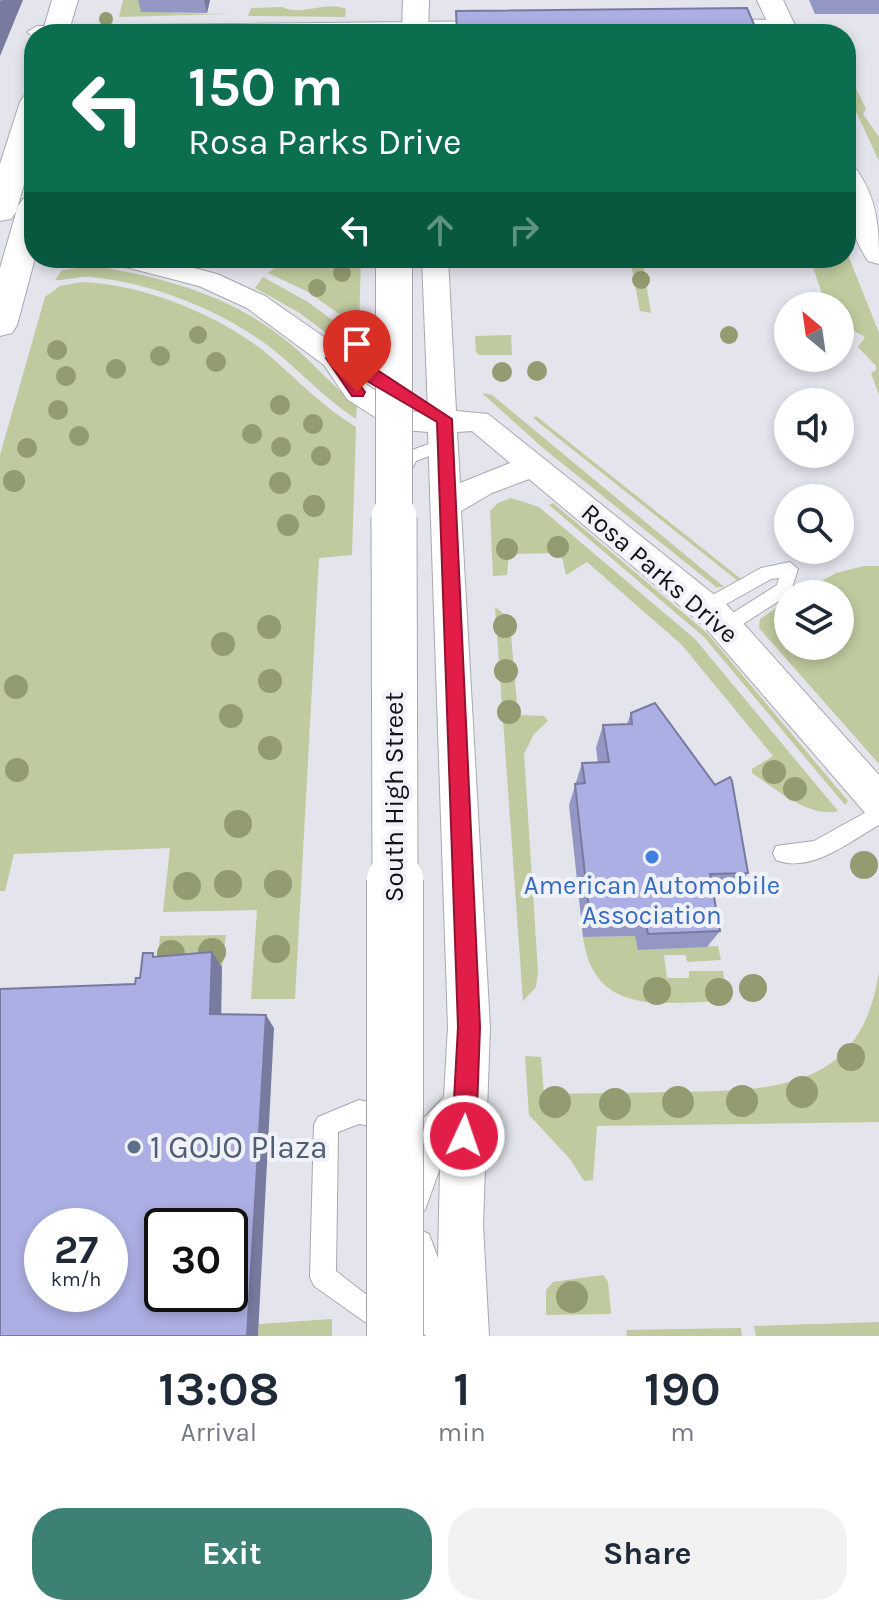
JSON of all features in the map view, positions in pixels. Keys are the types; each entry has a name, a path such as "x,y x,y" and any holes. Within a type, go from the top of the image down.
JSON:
{"main road":[{"path":"61,24 65,0"},
{"path":"67,24 85,0"},
{"path":"416,0 426,24"},
{"path":"770,0 781,24"},
{"path":"0,212 24,134"},
{"path":"856,200 879,254"},
{"path":"0,325 19,253"},
{"name":"South High Street","path":"395,1336 421,268"}],"street":[{"name":"Rosa Parks Drive","path":"166,268 229,289 280,317 334,358 357,392 403,422 445,432 478,421 716,617 879,802"},
{"path":"422,268 445,432 469,1027 460,1225 463,1336"},
{"path":"447,505 481,485 535,466"},
{"path":"463,1336 423,1298 408,1200 420,1154 421,1129 466,1107"}],"lane":[{"path":"421,1129 403,1067 401,469 410,457 445,432"},
{"path":"783,853 817,850 879,814"},
{"path":"421,1129 359,1112 326,1125 323,1277 365,1309 423,1298"}],"green space":[{"path":"123,0 145,0 173,13 229,14 119,17"},
{"path":"330,6 346,9 345,17 248,16 251,8 282,7 290,10"},
{"path":"856,88 866,109 863,114 879,137 879,161 856,112"},
{"path":"104,268 143,275 193,290 240,310 283,338 357,405 356,419 262,341 202,307 114,280 86,277 55,280 62,270"},
{"path":"274,268 361,268 359,328 308,292 268,273"},
{"path":"632,268 644,268 651,313 640,311"},
{"path":"813,268 853,268 879,333 879,395 871,373 876,366 858,347 865,337 854,331 854,292 821,292"},
{"path":"263,277 308,302 358,339 358,356 298,312 255,288"},
{"path":"82,282 154,295 224,325 265,352 320,401 356,427 352,555 319,558 295,999 251,999 257,910 163,912 170,848 14,854 5,891 0,891 0,455 45,297 60,286"},
{"path":"511,335 512,355 479,355 476,352 475,336"},
{"path":"482,393 492,395 724,587 716,587 543,448"},
{"path":"536,416 741,579 738,581 533,418"},
{"path":"511,498 539,507 695,639 838,811 816,811 804,806 752,773 752,769 773,756 682,645 587,562 566,575 561,553 509,554 507,575 493,576 490,511 498,503"},
{"path":"553,503 707,633 848,801 845,805 704,637 549,505"},
{"path":"864,566 879,566 879,764 787,660 854,660 854,580 823,580 836,573"},
{"path":"495,607 507,616 510,624 518,715 544,716 548,721 534,734 524,754 538,972 536,987 523,1001"},
{"path":"774,610 774,645 759,628 760,619"},
{"path":"226,935 222,967 157,969 160,936"},
{"path":"635,936 639,950 718,946 721,960 687,962 686,955 664,955 667,978 689,978 689,971 723,971 727,1001 658,1003 617,994 602,982 590,963 583,937"},
{"path":"879,971 879,1122 597,1126 593,1180 584,1181 570,1159 529,1115 525,1056 541,1057 544,1094 749,1089 809,1075 834,1061 854,1040 870,1010"},
{"path":"603,1275 608,1282 611,1314 546,1315 546,1290 553,1282"},
{"path":"332,1319 332,1336 258,1336 259,1324"},
{"path":"879,1322 879,1336 756,1336 754,1326"},
{"path":"741,1328 742,1336 627,1336 626,1330"}],"building":[{"path":"747,8 754,24 457,24 456,11"},
{"name":"American Automobile Association","path":"655,703 715,785 730,777 732,781 748,873 710,874 720,931 648,934 645,919 590,920 575,784 585,783 582,763 609,762 603,725 632,724 631,713"},
{"name":"1 GOJO Plaza","path":"212,952 210,1014 266,1015 247,1336 0,1336 0,989 135,984 136,978 140,978 143,953 153,953 153,957"}],"place":[{"name":"American Automobile Association","path":"652,857"},
{"name":"1 GOJO Plaza","path":"134,1147"}],"route":[{"path":"357,392 334,358 372,374 445,419 469,1027 464,1136"}]}
